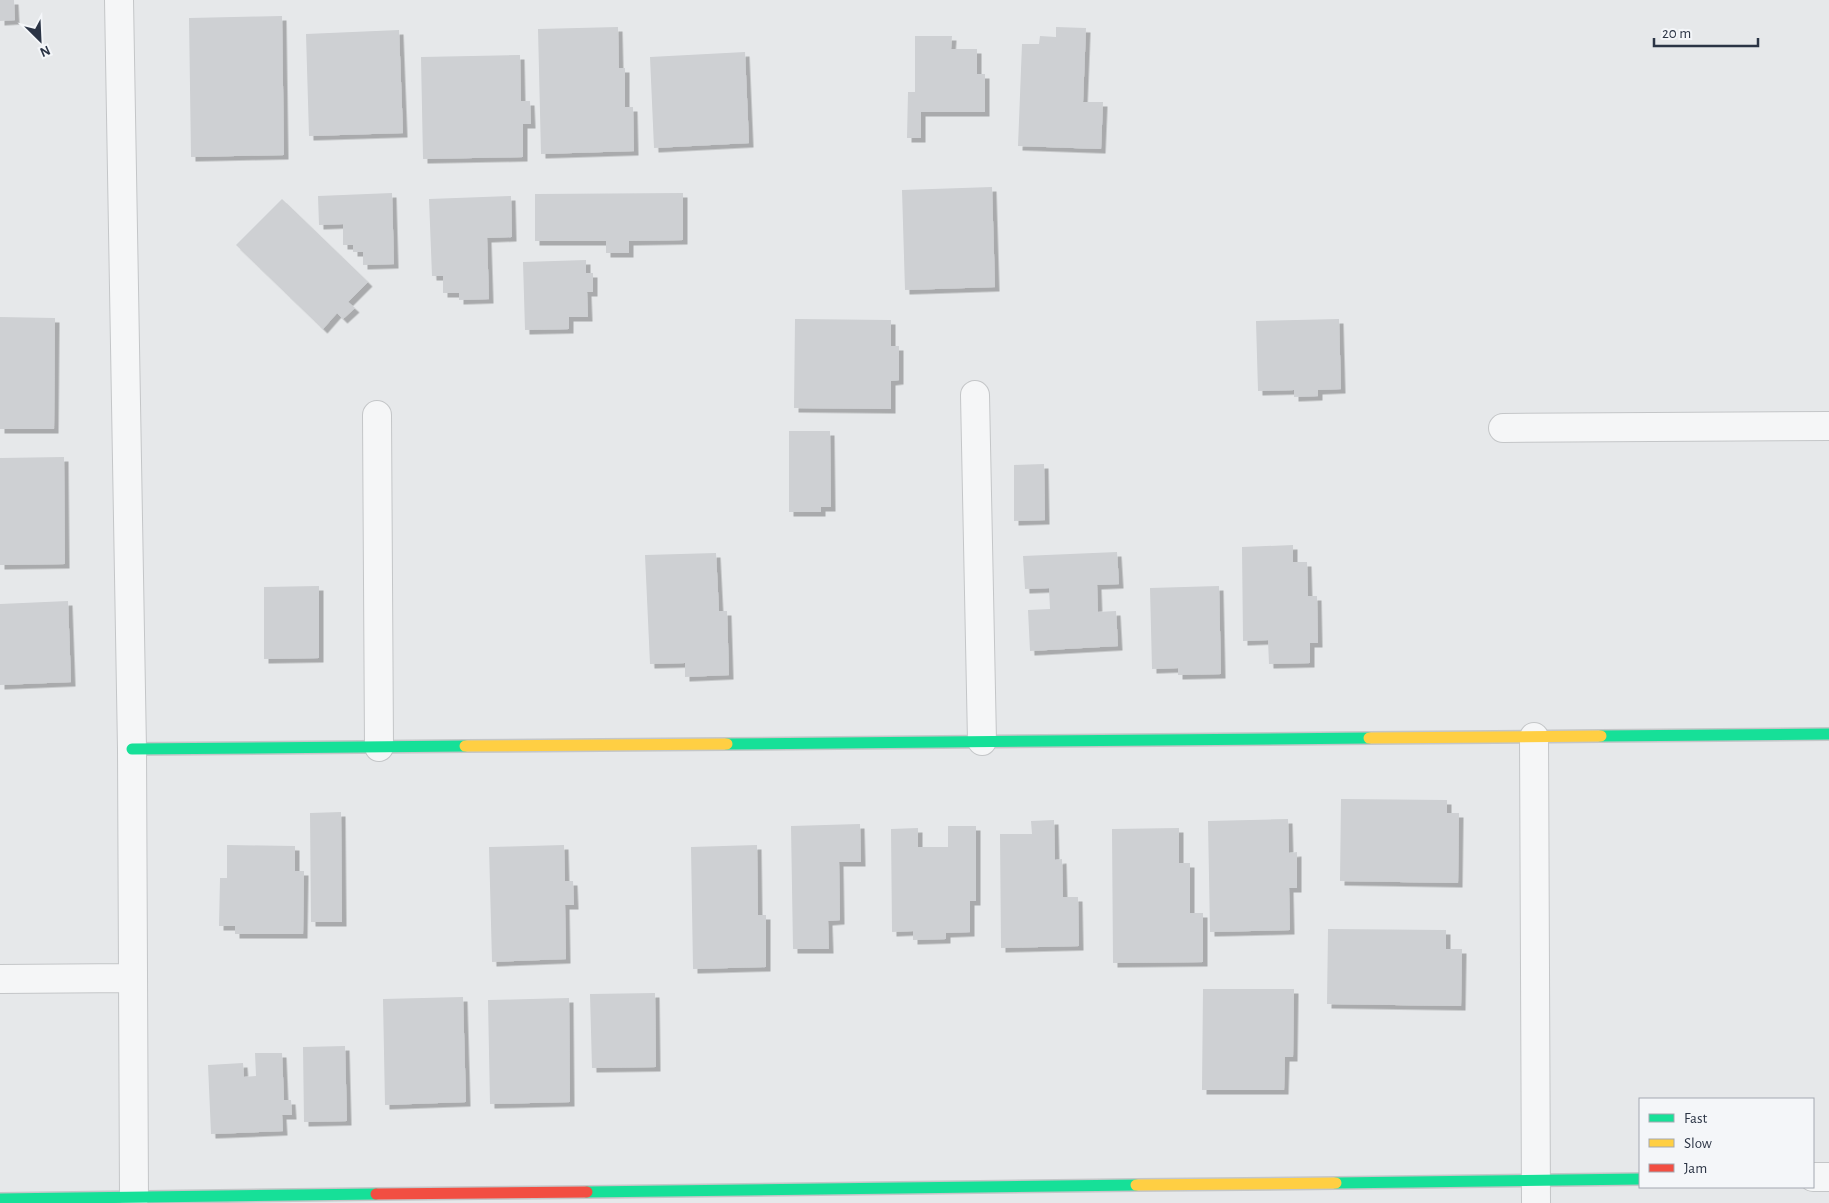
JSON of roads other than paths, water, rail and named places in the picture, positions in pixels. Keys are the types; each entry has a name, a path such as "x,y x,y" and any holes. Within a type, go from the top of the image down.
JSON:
{"street":[{"path":"119,0 132,749 134,1198"},
{"path":"975,395 982,741"},
{"path":"377,415 379,746"},
{"path":"1503,428 1829,426"},
{"path":"132,749 1829,734"},
{"path":"1534,737 1536,1192"},
{"path":"0,979 132,978"},
{"path":"1814,1177 1829,1177"},
{"path":"0,1199 576,1198 1536,1192 1639,1179"}]}
